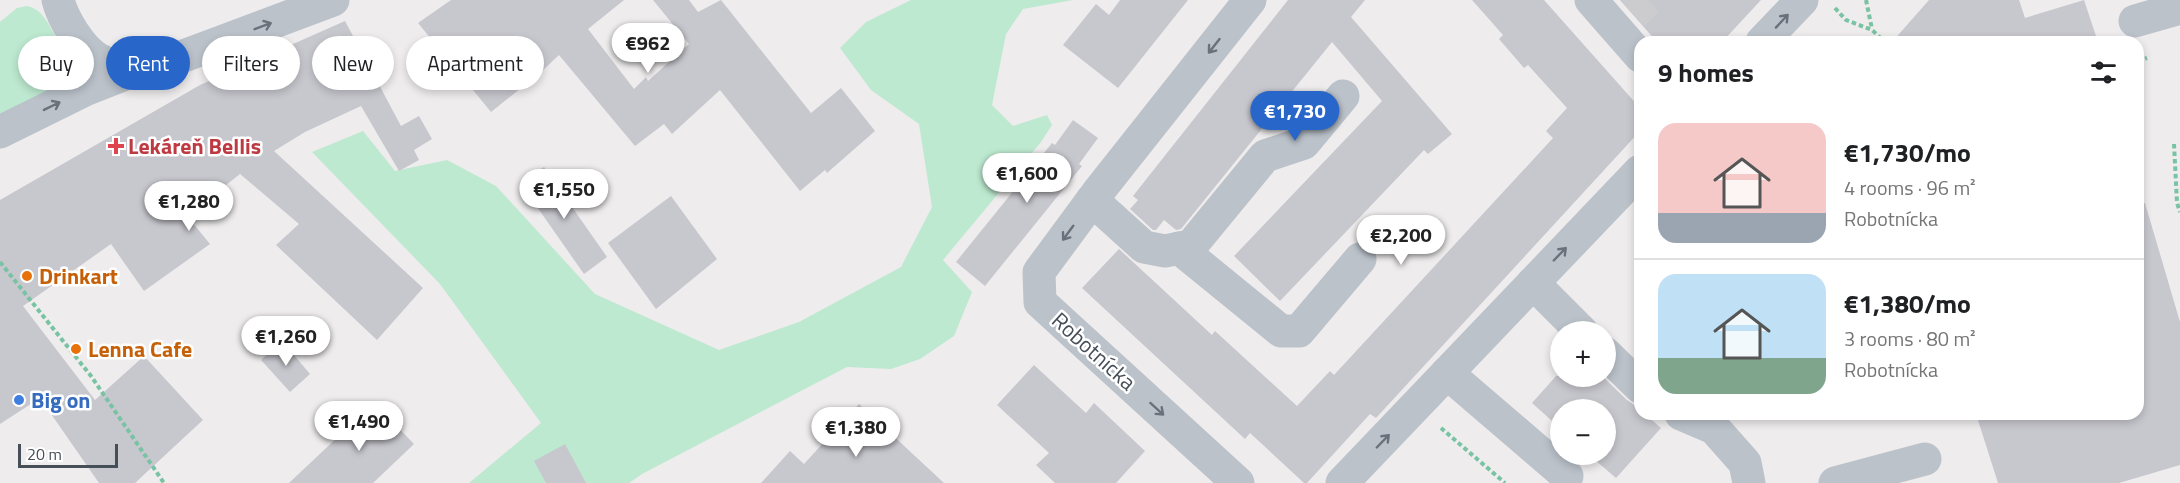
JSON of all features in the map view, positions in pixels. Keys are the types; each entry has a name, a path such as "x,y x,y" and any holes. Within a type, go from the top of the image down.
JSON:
{"street":[{"path":"58,0 60,9 80,42 95,58 106,63"},
{"path":"190,54 333,0"},
{"name":"Robotnícka","path":"1238,483 1040,302 1039,272 1092,200 1250,0"},
{"path":"1591,0 1624,22 1634,43"},
{"path":"1768,36 1802,0"},
{"path":"2135,21 2180,8"},
{"path":"0,132 106,82"},
{"path":"1092,200 1144,247 1165,251 1191,246 1265,156 1305,143 1343,96"},
{"path":"1342,483 1634,177"},
{"path":"1179,248 1281,331 1299,331 1360,259"},
{"path":"1533,283 1571,321"},
{"path":"1616,364 1634,381"},
{"path":"1447,373 1567,476"},
{"path":"1721,421 1745,463 1749,483"},
{"path":"1835,483 1925,459"}],"path":[{"path":"1866,0 1872,30"},
{"path":"1834,7 1846,20 1872,30 1879,36"},
{"path":"2174,144 2177,203 2180,212"},
{"path":"2175,156 2180,160"},
{"path":"0,262 91,376 164,483"},
{"path":"1415,406 1505,483"}],"green space":[{"path":"911,0 1073,0 1023,9 1006,34 992,105 1013,126 1047,115 1052,125 1041,142 943,260 972,292 954,336 920,359 891,369 847,367 642,474 629,483 469,483 541,423 440,284 312,152 363,131 395,171 447,160 496,186 595,294 719,350 799,322 901,267 932,207 919,124 871,90 840,48 866,22"},
{"path":"27,6 37,10 56,36 18,36 18,90 54,90 0,118 0,22 17,8"}],"building":[{"path":"451,0 624,0 588,29 634,89 646,77 648,81 689,44 653,0 689,0 698,12 721,0 811,113 841,88 875,131 827,173 825,170 800,191 720,90 672,134 664,124 635,146 559,55 544,69 544,36 429,36 418,23"},
{"path":"1120,0 1188,0 1118,88 1063,45 1096,4 1109,15"},
{"path":"1288,0 1365,0 1351,17 1452,134 1428,154 1424,150 1280,301 1234,256 1382,101 1332,42 1181,229 1176,230 1164,220 1156,230 1153,230 1130,209 1138,200 1133,196"},
{"path":"1472,0 1544,0 1634,101 1634,138 1376,418 1370,414 1307,483 1304,483 1250,433 1245,439 1082,288 1119,249 1212,335 1215,331 1297,406 1330,371 1334,375 1553,138 1546,131 1567,108 1528,65 1524,68 1499,39 1503,35"},
{"path":"1620,0 1761,0 1728,36 1652,36"},
{"path":"1929,0 2019,0 2025,18 2084,0 2096,36 1897,36"},
{"path":"345,21 353,36 312,36 312,90 382,90 401,126 419,116 432,139 414,150 419,160 399,171 361,106 305,132 274,151 423,288 377,340 276,245 299,224 240,174 187,216 210,244 144,291 111,244 23,306 95,400 144,356 203,420 135,483 99,483 40,398 0,424 0,200 202,84 202,90 300,90 300,41"},
{"path":"473,90 518,90 491,112"},
{"path":"1073,120 1098,138 1079,164 1082,166 985,286 956,262 1052,143 1055,145"},
{"path":"544,167 607,257 584,274 521,184"},
{"path":"671,196 717,259 656,309 608,243"},
{"path":"2144,203 2180,322 2180,465 2119,483 1998,483 1978,420 2144,420"},
{"path":"282,341 310,374 290,392 261,360"},
{"path":"1034,365 1086,413 1094,403 1145,451 1116,483 1055,483 1036,465 1049,453 997,405"},
{"path":"1550,383 1550,387 1613,387 1634,405 1634,420 1652,420 1661,428 1616,478 1601,465 1616,465 1616,399 1550,399 1550,419 1532,403"},
{"path":"374,403 414,444 373,483 289,483"},
{"path":"859,404 944,483 761,483 790,451 804,464"},
{"path":"565,444 586,483 546,483 534,461"}],"tunnel":[{"path":"1633,14 1648,0"}],"place":[{"name":"Lekáreň Bellis","path":"116,146"},
{"name":"Drinkart","path":"27,276"},
{"name":"Lenna Cafe","path":"76,349"},
{"name":"Big on","path":"19,400"}]}
